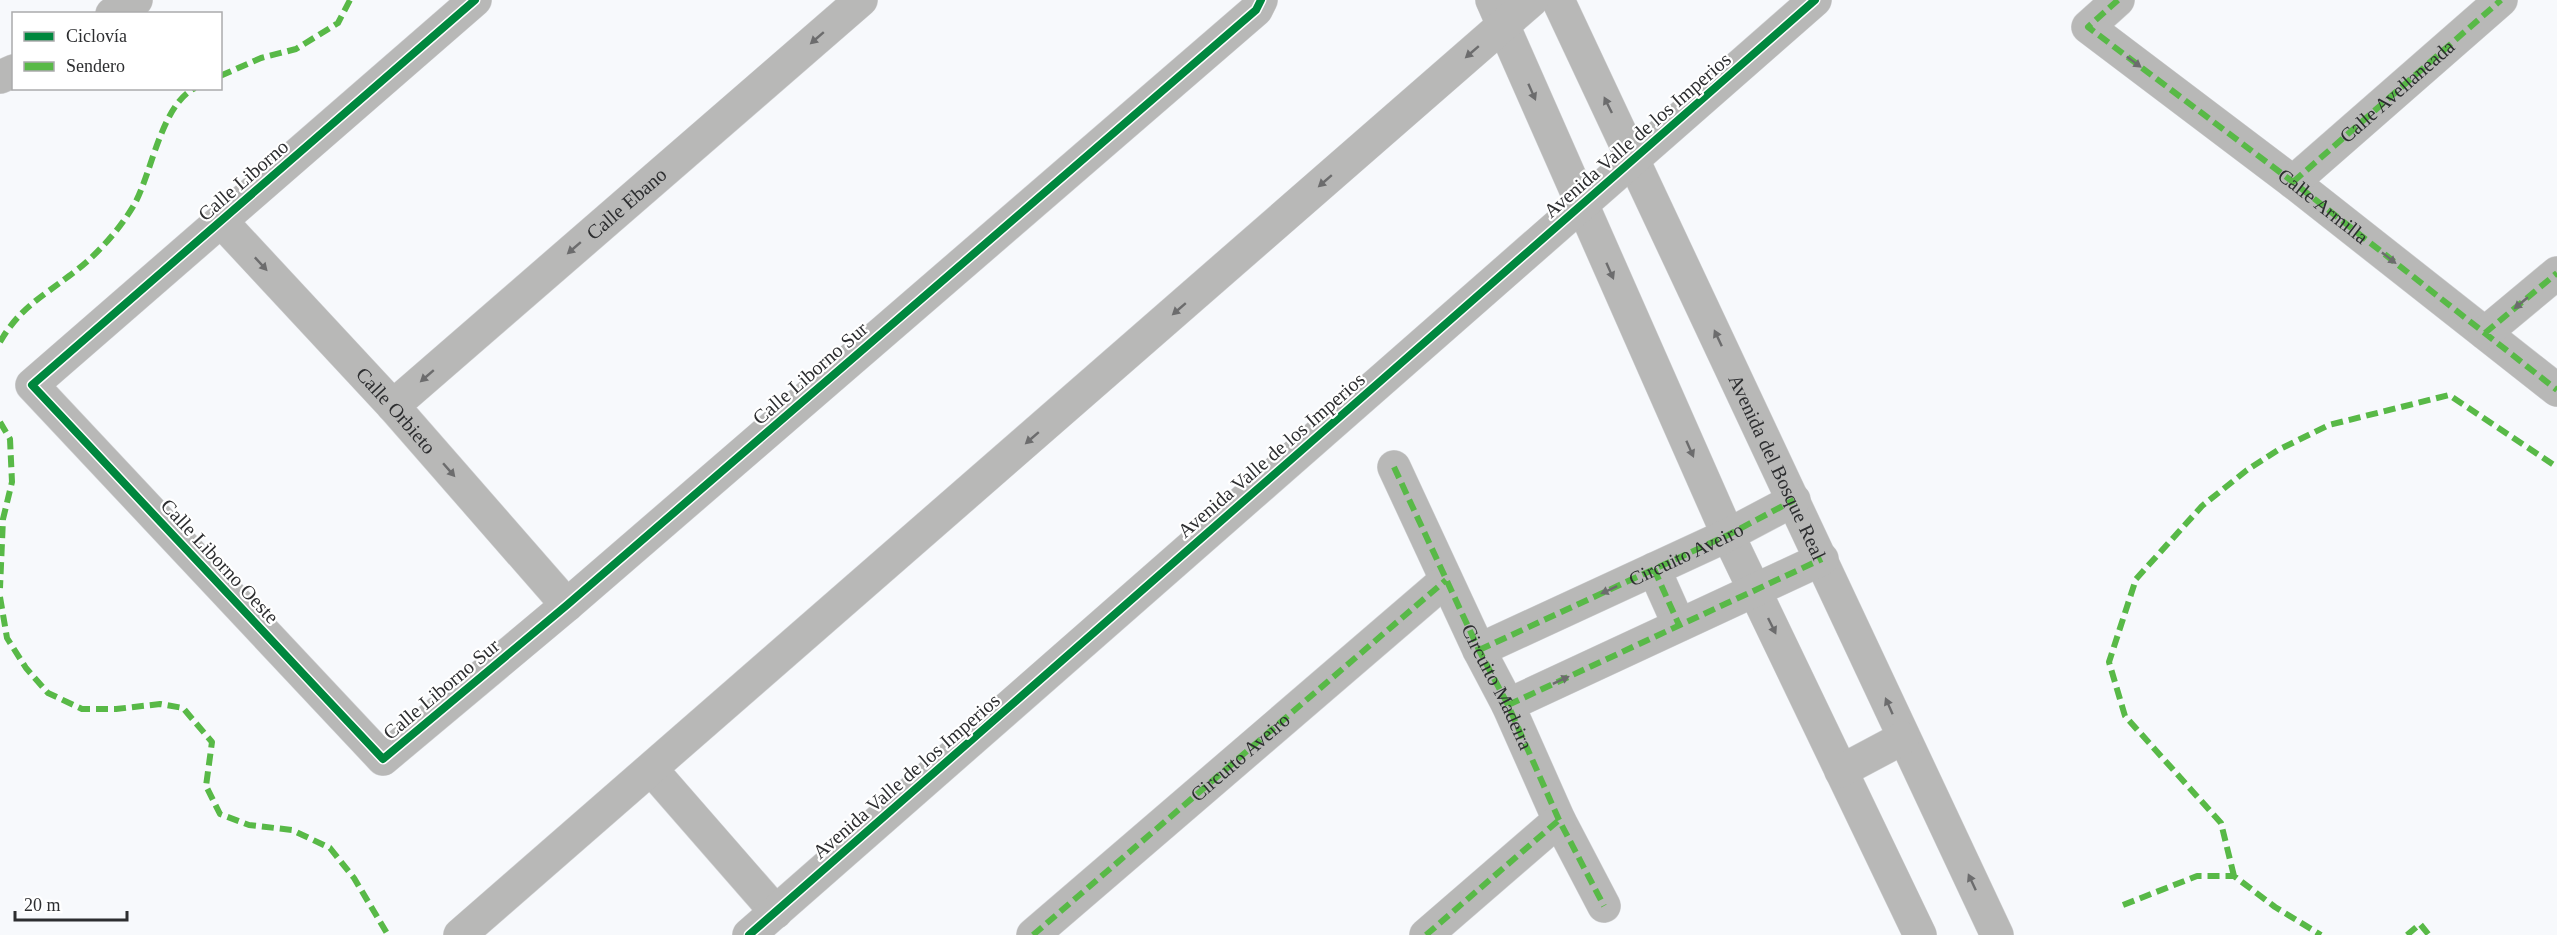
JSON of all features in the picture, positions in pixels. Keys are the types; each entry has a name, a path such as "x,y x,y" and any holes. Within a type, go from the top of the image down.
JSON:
{"street":[{"path":"115,12 136,0"},
{"name":"Calle Liborno","path":"32,385 475,0"},
{"name":"Calle Ebano","path":"393,406 861,0"},
{"path":"460,935 652,770 1497,13 1532,0"},
{"name":"Avenida del Bosque Real","path":"1558,0 1997,935"},
{"name":"Avenida Valle de los Imperios","path":"749,935 1815,0"},
{"name":"Calle Armilla","path":"2118,0 2088,27 2293,182 2557,390"},
{"name":"Calle Avellaneada","path":"2293,182 2501,0"},
{"name":"Calle Liborno Sur","path":"383,759 567,605 1258,5"},
{"path":"1497,13 1728,535 1920,935"},
{"name":"Calle Orbieto","path":"221,222 393,406 567,605"},
{"path":"2485,333 2557,273"},
{"name":"Calle Liborno Oeste","path":"32,385 383,759"},
{"name":"Circuito Madeira","path":"1394,467 1479,650 1508,705 1559,820 1604,906"},
{"name":"Circuito Aveiro","path":"1479,650 1728,535 1794,500"},
{"path":"1508,705 1822,559"},
{"path":"1654,569 1679,625"},
{"name":"Circuito Aveiro","path":"1033,935 1446,580"},
{"path":"1841,771 1903,738"},
{"path":"652,770 776,912"},
{"path":"1426,935 1559,820"}],"marked path":[{"path":"222,75 261,58 296,49 338,23 350,0"},
{"path":"2118,0 2088,27 2293,182 2557,390"},
{"path":"2293,182 2501,0"},
{"path":"0,342 23,312 88,261 121,225 134,205 166,124 183,97 192,90"},
{"path":"2485,333 2557,273"},
{"path":"2234,876 2221,823 2125,716 2109,662 2136,579 2202,506 2247,470 2278,450 2329,425 2449,395 2557,467"},
{"path":"0,422 10,439 12,482 3,519 0,588"},
{"path":"1394,467 1479,650 1508,705 1559,820 1604,906"},
{"path":"1479,650 1728,535 1794,500"},
{"path":"1508,705 1822,559"},
{"path":"1654,569 1679,625"},
{"path":"1033,935 1446,580"},
{"path":"0,597 7,638 26,668 48,693 82,709 116,709 160,704 183,708 212,742 206,786 220,814 249,825 292,830 330,848 354,878 388,935"},
{"path":"1426,935 1559,820"},
{"path":"2123,905 2197,876 2234,876 2275,907 2321,935"},
{"path":"2407,935 2420,924 2429,935"}],"cycle path":[{"path":"475,0 32,385 383,759 567,605 1256,10 1261,0"},
{"path":"749,935 1815,0"}]}
